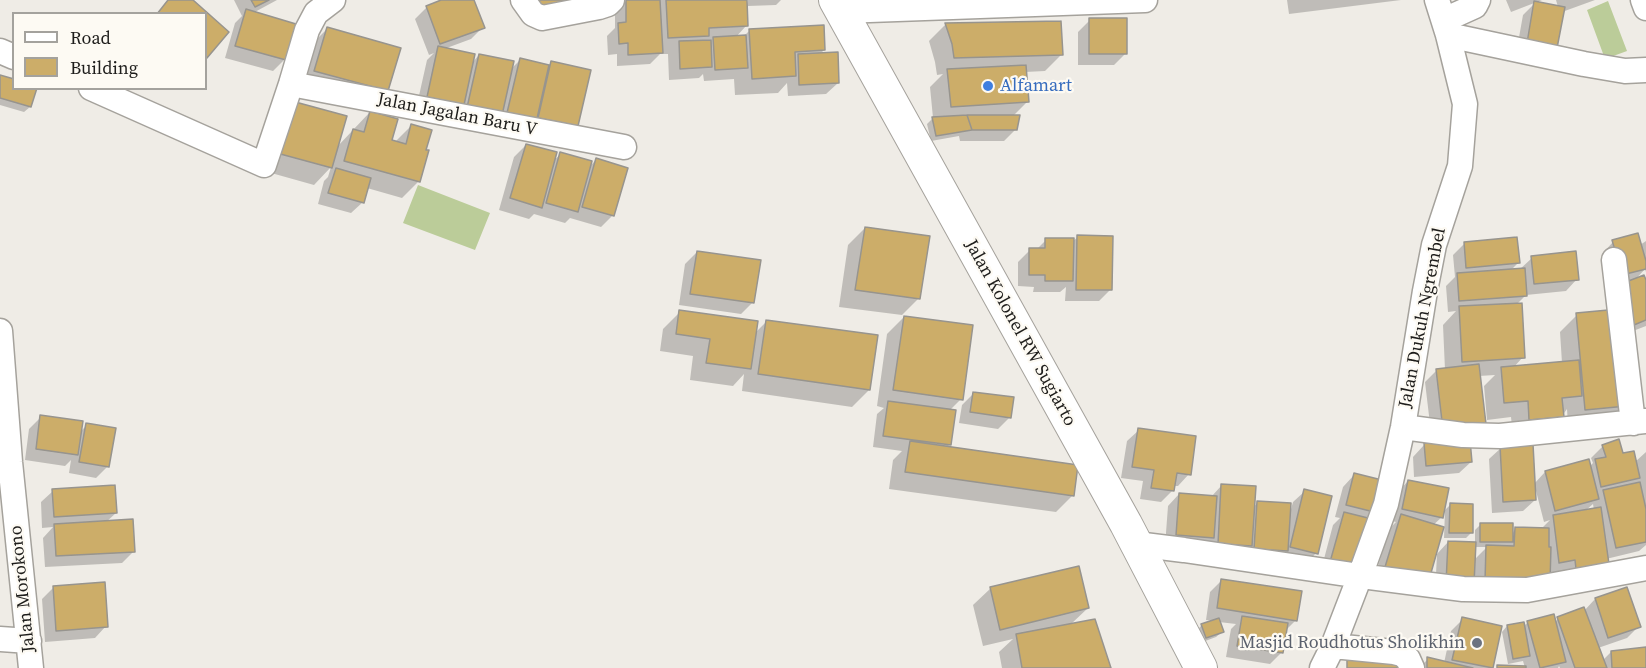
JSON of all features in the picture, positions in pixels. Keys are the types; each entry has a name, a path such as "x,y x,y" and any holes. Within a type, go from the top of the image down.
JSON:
{"main road":[{"name":"Jalan Kolonel RW Sugiarto","path":"838,6 1136,544 1200,668"}],"street":[{"path":"95,90 264,165 307,30 316,13 333,0"},
{"path":"523,0 533,14 542,18 599,7 612,0"},
{"path":"838,6 1144,0"},
{"path":"1443,18 1475,6 1478,0"},
{"path":"1643,0 1646,8"},
{"path":"1443,18 1584,64 1625,71 1646,70"},
{"name":"Jalan Dukuh Ngrembel","path":"1322,668 1333,646 1386,504 1403,427 1434,245 1460,166 1465,104 1443,18"},
{"name":"Jalan Jagalan Baru V","path":"291,84 624,147"},
{"path":"1614,260 1639,422"},
{"name":"Jalan Morokono","path":"0,331 10,462 31,668"},
{"name":"Jalan Dukuh Ngrembel","path":"1403,427 1463,435 1500,436 1639,422"},
{"path":"1136,544 1462,589 1527,590 1646,568"},
{"path":"0,639 29,641"},
{"path":"1333,646 1402,654 1408,659 1412,668"}],"green space":[{"path":"1608,1 1627,51 1605,59 1587,10"},
{"path":"418,185 490,213 475,250 403,223"}],"building":[{"path":"168,0 193,0 206,12 159,12"},
{"path":"251,0 269,0 255,7"},
{"path":"441,0 474,0 485,28 440,44 426,6"},
{"path":"579,0 536,10 534,2"},
{"path":"626,0 660,0 663,53 628,55 628,43 619,44 618,23 626,22"},
{"path":"666,0 747,0 748,26 709,28 709,36 668,38"},
{"path":"1534,1 1565,7 1557,48 1527,43"},
{"path":"246,9 296,24 286,60 235,46"},
{"path":"207,12 229,32 207,58"},
{"path":"1089,18 1127,18 1127,54 1089,54"},
{"path":"1061,21 1063,55 954,58 945,23"},
{"path":"824,25 825,50 795,52 796,76 752,79 749,29"},
{"path":"327,27 401,48 388,91 314,71"},
{"path":"746,35 748,68 715,70 713,37"},
{"path":"711,40 712,67 680,69 679,41"},
{"path":"438,46 475,54 464,105 427,97"},
{"path":"838,52 839,83 799,85 798,54"},
{"path":"479,54 514,61 501,120 466,112"},
{"path":"520,58 549,65 536,123 506,117"},
{"path":"551,61 591,70 578,126 538,118"},
{"name":"Alfamart","path":"1026,65 1029,102 951,107 947,69"},
{"path":"0,75 12,78 12,90 36,90 31,107 0,98"},
{"path":"288,100 347,116 332,168 273,152"},
{"path":"370,111 398,119 392,140 406,144 411,124 432,130 420,182 344,161 353,129 364,132"},
{"path":"967,115 1020,115 1017,130 972,130"},
{"path":"967,115 972,130 936,136 932,117"},
{"path":"526,144 557,152 542,208 510,198"},
{"path":"560,152 592,161 578,212 546,203"},
{"path":"596,158 628,168 614,216 582,207"},
{"path":"336,168 371,178 364,203 328,193"},
{"path":"865,227 930,236 920,299 855,290"},
{"path":"1638,233 1646,269 1622,275 1612,240"},
{"path":"1077,235 1113,236 1112,290 1076,290"},
{"path":"1517,237 1520,263 1466,268 1464,242"},
{"path":"1045,238 1074,238 1073,281 1045,281 1045,275 1029,275 1029,248 1045,248"},
{"path":"697,251 761,260 754,303 690,294"},
{"path":"1576,251 1579,280 1534,284 1531,256"},
{"path":"1525,268 1527,296 1459,301 1457,273"},
{"path":"1644,275 1646,320 1634,325 1618,285"},
{"path":"1522,303 1525,358 1462,362 1459,306"},
{"path":"1619,309 1627,406 1585,410 1576,313"},
{"path":"679,310 758,321 751,369 706,363 710,339 676,334"},
{"path":"904,316 973,325 963,400 893,390"},
{"path":"766,320 878,335 870,390 758,374"},
{"path":"1579,360 1582,396 1562,398 1564,417 1529,420 1528,401 1504,403 1501,367"},
{"path":"1479,364 1486,424 1443,430 1436,369"},
{"path":"973,392 1014,397 1011,418 970,412"},
{"path":"888,401 956,410 951,445 883,436"},
{"path":"40,415 83,421 78,455 36,449"},
{"path":"86,423 116,428 109,467 79,462"},
{"path":"1138,428 1196,436 1191,475 1177,473 1174,491 1151,488 1154,470 1132,467"},
{"path":"1619,439 1623,453 1634,451 1640,478 1601,487 1595,459 1606,457 1602,445"},
{"path":"1470,440 1472,462 1426,466 1424,443"},
{"path":"910,441 1078,465 1074,496 905,472"},
{"path":"1533,444 1536,500 1503,502 1500,446"},
{"path":"1589,459 1599,499 1555,511 1545,471"},
{"path":"1354,473 1386,481 1378,513 1346,505"},
{"path":"1408,480 1449,488 1443,518 1402,509"},
{"path":"1640,482 1646,509 1646,542 1616,548 1603,490"},
{"path":"1221,484 1256,486 1252,546 1218,544"},
{"path":"115,485 117,513 54,517 52,489"},
{"path":"1304,489 1332,496 1318,554 1290,547"},
{"path":"1179,493 1217,496 1214,538 1176,535"},
{"path":"1257,501 1291,503 1288,551 1254,549"},
{"path":"1450,503 1473,504 1473,533 1449,533"},
{"path":"1601,507 1609,564 1576,569 1575,560 1559,563 1553,515"},
{"path":"1344,512 1376,520 1362,570 1330,562"},
{"path":"1401,514 1444,527 1429,580 1385,567"},
{"path":"133,519 135,552 56,556 54,524"},
{"path":"1480,523 1513,523 1513,542 1480,542"},
{"path":"1515,527 1549,528 1550,582 1485,581 1486,545 1514,546"},
{"path":"1448,541 1476,542 1474,584 1446,583"},
{"path":"1079,566 1089,608 1000,630 990,587"},
{"path":"1221,579 1302,591 1297,621 1217,608"},
{"path":"105,582 108,627 56,631 53,586"},
{"path":"1627,587 1641,627 1608,638 1595,598"},
{"path":"1584,607 1607,668 1575,668 1557,617"},
{"path":"1554,614 1566,662 1540,668 1527,621"},
{"path":"1242,616 1288,623 1283,653 1237,646"},
{"name":"Masjid Roudhotus Sholikhin","path":"1462,617 1502,626 1493,668 1452,660"},
{"path":"1219,618 1224,632 1206,638 1201,624"},
{"path":"1095,619 1111,668 1022,668 1016,634"},
{"path":"1524,622 1530,656 1513,659 1507,625"},
{"path":"1646,647 1646,668 1612,668 1611,651"},
{"path":"1427,657 1473,668 1427,668"},
{"path":"1347,660 1407,661 1407,668 1347,668"},
{"path":"1497,665 1526,666 1526,668 1497,668"}],"place":[{"name":"Alfamart","path":"988,86"},
{"name":"Masjid Roudhotus Sholikhin","path":"1477,643"}]}
